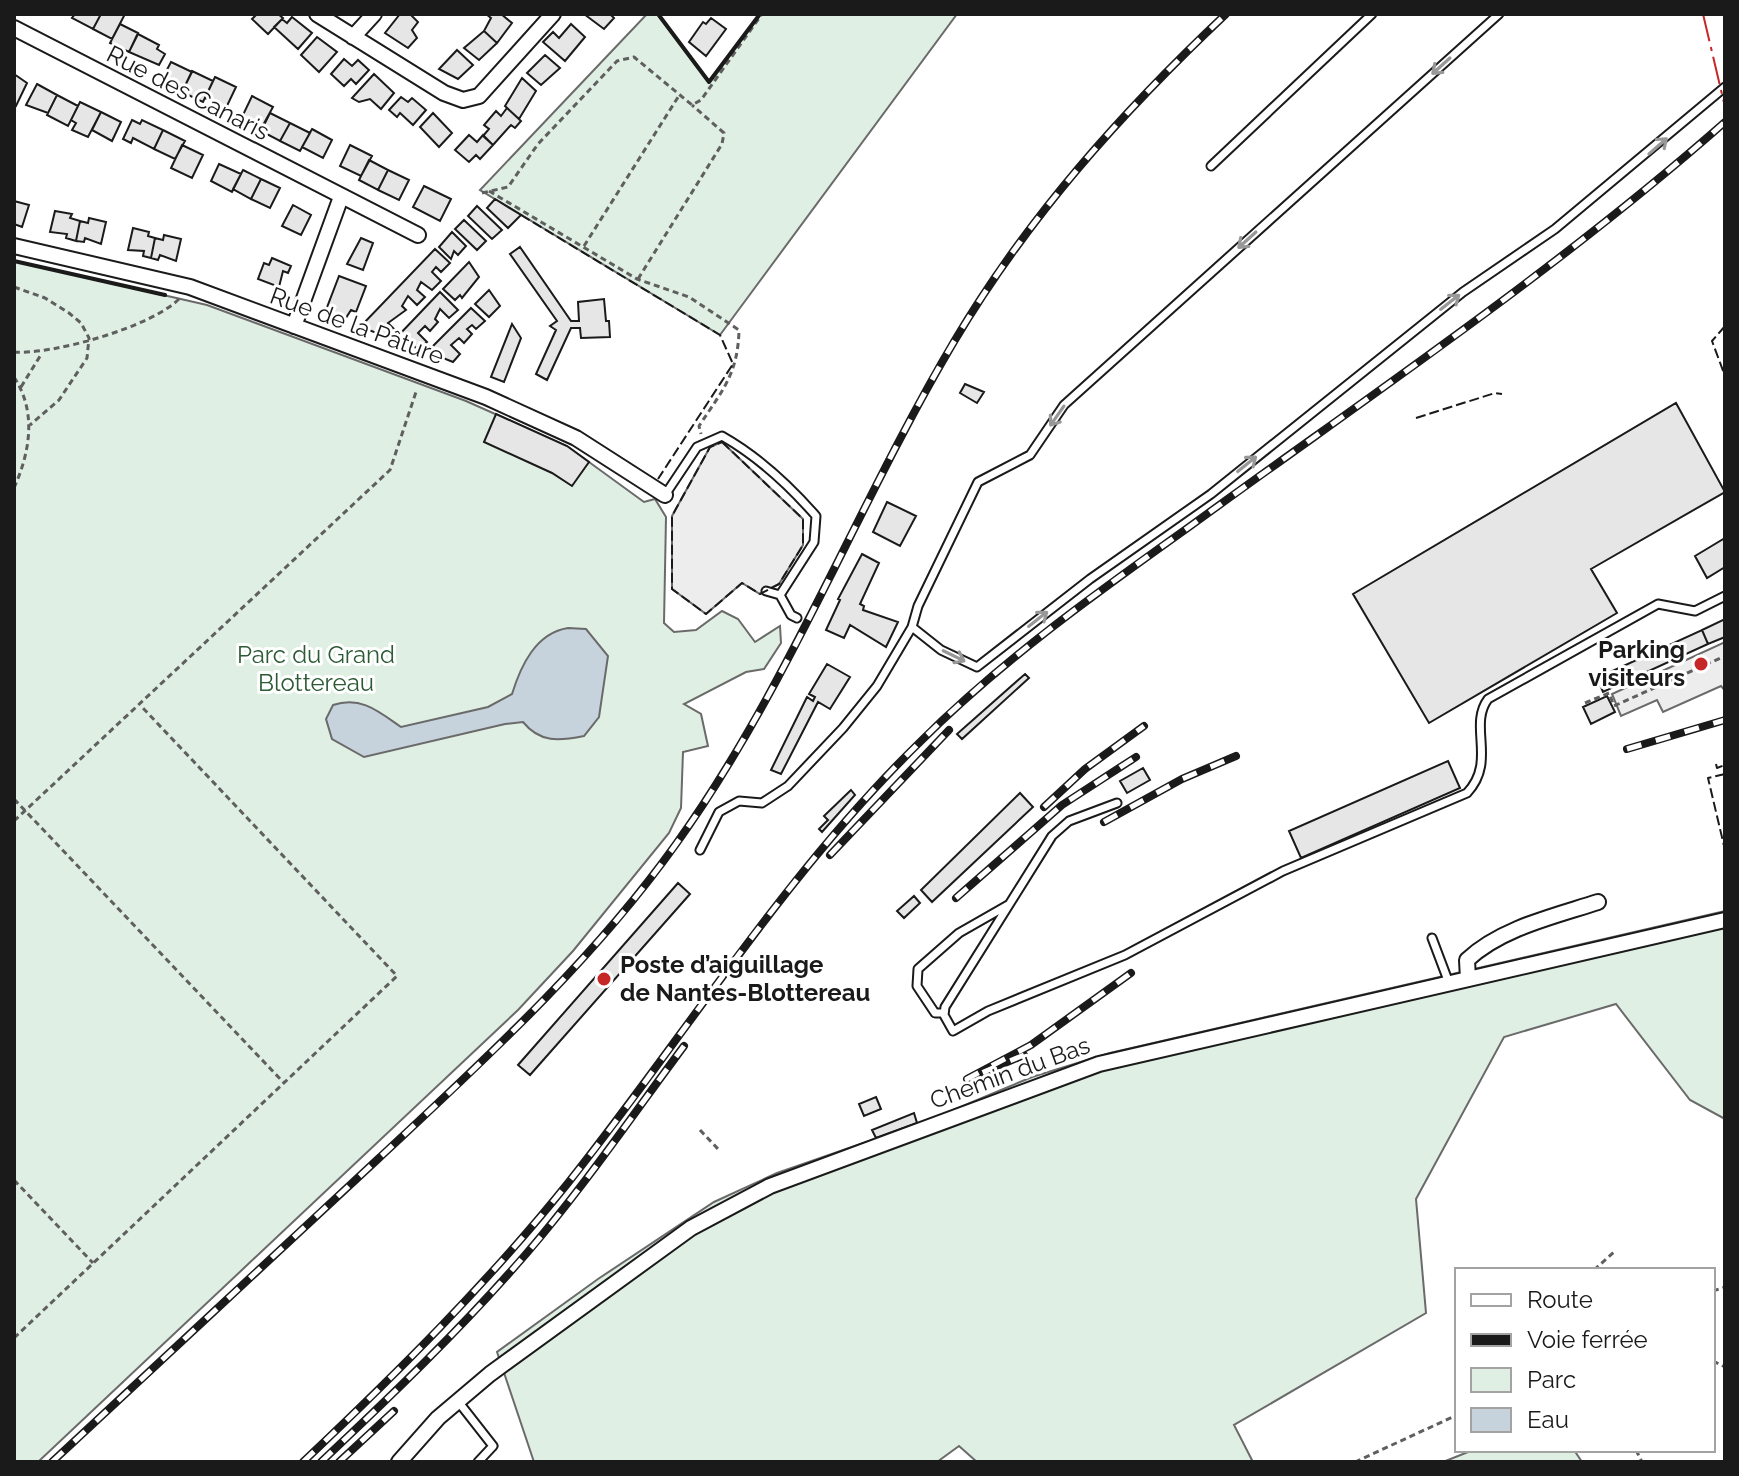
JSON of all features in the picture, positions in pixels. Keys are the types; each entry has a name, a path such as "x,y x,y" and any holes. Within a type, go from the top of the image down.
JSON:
{"street":[{"path":"317,14 444,93 463,100 479,96 553,14"},
{"path":"353,37 374,14"},
{"name":"Rue des Canaris","path":"14,28 418,235"},
{"path":"294,326 341,197"},
{"name":"Rue de la Pâture","path":"14,246 190,287 486,397 576,438 665,495"},
{"path":"1468,979 1467,960 1486,946 1536,922 1598,902"},
{"name":"Chemin du Bas","path":"399,1462 457,1400 691,1228 770,1186 1099,1064 1725,920"}],"lane":[{"path":"1211,166 1372,14"},
{"path":"700,850 719,812 739,801 762,803 788,786 877,686 912,627 918,606 978,482 1030,455 1064,405 1499,14"},
{"path":"912,627 941,650 977,667 1090,579 1211,494 1463,292 1555,229 1725,87"},
{"path":"665,495 703,442 722,436 749,452 793,489 816,516 814,542 780,595"},
{"path":"766,591 780,595 791,615 797,618"},
{"path":"944,1013 953,1031 988,1011 1125,955 1257,883 1467,793 1476,784 1483,763 1481,712 1488,699 1658,604 1695,611 1725,596"},
{"path":"944,1013 1009,904 1059,829 1078,816 1117,803"},
{"path":"944,1013 935,1013 917,986 918,969 959,933 1009,904"},
{"path":"1432,938 1449,983"},
{"path":"457,1400 493,1446 478,1462"}],"path":[{"path":"692,105 701,100 762,14"},
{"path":"482,193 508,187 538,144 617,61 634,57 724,133 722,144 637,279"},
{"path":"584,246 680,94"},
{"path":"489,191 637,279 689,297 739,330 738,357 733,375 699,426 703,442"},
{"path":"14,287 45,298 69,313 81,323 89,338 87,358 59,400 30,425"},
{"path":"14,352 43,352 156,317 190,287"},
{"path":"21,387 43,352"},
{"path":"14,821 141,706 390,470 423,374"},
{"path":"14,377 21,387 30,425 24,465 14,488"},
{"path":"1585,703 1609,693 1614,706 1724,658"},
{"path":"14,1338 397,976 141,706"},
{"path":"14,799 284,1083"},
{"path":"700,1130 719,1150"},
{"path":"14,1180 93,1263"},
{"path":"1596,1268 1615,1251"},
{"path":"1355,1462 1455,1416"}],"green space":[{"path":"647,14 658,14 709,81 760,14 957,14 720,335 480,190"},
{"name":"Parc du Grand Blottereau","path":"14,261 207,305 466,401 567,446 644,502 655,499 666,517 664,623 674,632 696,630 722,611 738,619 755,642 780,626 781,643 764,669 746,672 684,704 701,714 708,746 683,752 681,808 669,833 573,951 518,1010 38,1462 14,1462"},
{"path":"1725,911 1725,1119 1690,1100 1616,1004 1504,1037 1416,1199 1426,1313 1234,1425 1253,1462 977,1462 959,1446 937,1462 534,1462 497,1352 598,1279 714,1202 777,1173 927,1121 1032,1077 1110,1053"},
{"path":"1468,1452 1575,1452 1582,1462 1443,1462"}],"shaded area":[{"path":"722,442 803,519 803,545 779,584 760,594 742,583 706,614 672,589 672,516 710,447"},
{"name":"Parking visiteurs","path":"1725,642 1725,691 1721,686 1663,712 1657,700 1621,716 1612,694"}],"water":[{"path":"568,628 586,629 608,656 599,717 584,736 550,739 536,734 523,722 364,757 332,739 326,719 333,705 361,704 401,727 488,707 512,694 525,662 539,643 547,636"}],"building":[{"path":"75,14 101,14 93,29 72,18"},
{"path":"101,14 125,14 112,39 93,29"},
{"path":"257,14 278,14 283,18 268,34 252,19"},
{"path":"400,14 410,14 418,22 412,30 417,38 408,48 385,33"},
{"path":"486,14 501,14 512,23 497,43 484,31 491,18"},
{"path":"584,14 610,14 614,18 604,29"},
{"path":"292,17 312,33 298,49 274,27 282,19 287,23"},
{"path":"711,18 726,29 706,56 689,42 703,22 706,24"},
{"path":"120,24 138,33 129,52 110,43"},
{"path":"571,24 585,37 565,61 543,42 553,32 559,38"},
{"path":"484,31 497,43 479,60 464,48"},
{"path":"138,34 159,45 157,49 165,54 159,65 129,52"},
{"path":"317,37 337,52 319,72 301,55"},
{"path":"457,50 473,65 458,79 439,69"},
{"path":"545,55 560,68 541,85 527,73"},
{"path":"344,59 352,66 358,60 369,70 356,84 351,79 344,86 331,74"},
{"path":"171,62 192,72 182,92 161,81"},
{"path":"192,71 213,81 203,102 182,92"},
{"path":"14,74 27,83 16,106 14,105"},
{"path":"374,74 394,93 381,109 370,99 359,102 352,98"},
{"path":"215,77 236,87 226,108 205,98"},
{"path":"522,78 536,91 519,119 505,106"},
{"path":"37,84 57,95 48,113 26,105"},
{"path":"57,95 78,106 68,126 47,115"},
{"path":"252,96 273,107 262,127 242,117"},
{"path":"401,97 408,102 412,98 426,110 413,125 400,113 397,117 389,110"},
{"path":"80,102 101,112 88,137 72,130 76,123 71,120"},
{"path":"507,108 521,121 515,128 511,125 493,145 483,136 489,129 484,125 496,111 501,116"},
{"path":"101,112 121,122 112,141 92,130"},
{"path":"270,113 290,123 280,141 261,131"},
{"path":"433,113 452,133 439,147 420,127"},
{"path":"132,120 140,124 142,120 163,130 154,149 133,138 131,143 123,139"},
{"path":"290,123 310,133 300,151 280,141"},
{"path":"312,129 332,140 323,158 302,147"},
{"path":"163,130 185,141 175,159 154,149"},
{"path":"469,135 477,142 483,135 493,145 480,159 476,155 469,162 455,150"},
{"path":"182,145 203,155 192,178 171,168"},
{"path":"350,145 372,156 361,176 340,166"},
{"path":"369,160 388,170 378,190 359,180"},
{"path":"219,164 241,174 232,192 211,181"},
{"path":"243,170 261,179 251,199 233,189"},
{"path":"388,170 409,180 399,200 378,190"},
{"path":"261,179 280,188 270,208 251,199"},
{"path":"424,186 451,199 440,221 413,207"},
{"path":"495,199 521,215 508,228 487,208"},
{"path":"14,201 29,205 22,227 14,224"},
{"path":"293,205 311,215 301,235 282,226"},
{"path":"477,206 502,230 492,239 468,216"},
{"path":"55,211 72,214 70,218 80,221 76,241 66,238 67,234 50,232"},
{"path":"89,218 106,222 101,244 85,238 84,242 76,241 80,221 88,223"},
{"path":"464,220 486,241 477,250 455,229"},
{"path":"133,228 149,232 148,236 155,238 151,258 143,256 144,251 128,250"},
{"path":"452,232 466,246 458,255 454,251 451,259 439,247"},
{"path":"164,235 181,239 176,261 160,255 158,260 151,258 155,238 163,240"},
{"path":"361,238 373,243 363,270 347,264"},
{"path":"520,247 571,321 579,321 578,302 604,299 606,321 609,321 610,337 581,338 580,328 571,328 547,380 536,374 556,330 550,326 557,321 510,254"},
{"path":"435,249 450,263 441,272 436,267 432,272 441,281 432,290 421,282 417,290 425,297 417,305 408,296 402,306 406,310 388,323 394,329 387,337 366,329 362,325"},
{"path":"272,258 291,266 288,273 283,271 279,287 258,279 264,263 269,265"},
{"path":"469,262 479,277 462,298 460,295 455,300 443,289"},
{"path":"339,276 366,286 356,312 351,310 344,321 329,316 326,310"},
{"path":"489,290 500,306 489,317 475,304"},
{"path":"440,292 458,310 449,318 440,309 435,319 438,322 430,331 425,326 418,333 427,342 420,349 400,342 396,338"},
{"path":"471,308 485,321 476,329 472,325 467,329 472,334 464,343 459,338 451,345 460,354 453,362 433,354 429,350"},
{"path":"512,324 521,338 504,382 491,377"},
{"path":"965,384 984,392 977,403 960,393"},
{"path":"1676,403 1725,492 1591,569 1617,613 1429,723 1353,594"},
{"path":"496,414 567,446 589,462 572,486 552,473 484,442"},
{"path":"887,502 916,516 900,546 873,532"},
{"path":"1725,538 1725,567 1707,578 1695,556"},
{"path":"862,554 879,563 860,604 864,606 863,610 898,622 886,647 850,625 844,638 826,630 838,599"},
{"path":"1725,619 1725,637 1708,644 1702,630"},
{"path":"1702,630 1708,644 1603,692 1597,678"},
{"path":"827,664 850,677 830,709 818,702 781,774 771,770 807,697 813,701 815,697 809,694"},
{"path":"1025,674 1029,678 962,739 957,734"},
{"path":"1607,696 1615,712 1591,724 1583,707"},
{"path":"1448,761 1460,788 1301,858 1289,831"},
{"path":"1143,768 1150,780 1127,793 1120,781"},
{"path":"851,790 855,795 822,832 819,829 828,820 824,816"},
{"path":"1020,793 1033,807 932,902 921,890"},
{"name":"Poste d’aiguillage de Nantes-Blottereau","path":"678,883 690,894 530,1075 518,1065"},
{"path":"914,896 920,903 904,918 897,911"},
{"path":"876,1097 881,1109 864,1116 859,1104"},
{"path":"914,1113 917,1123 876,1138 872,1130"}],"railway":[{"path":"52,1462 496,1047 572,970 643,888 676,844 753,723 919,403 983,295 1079,168 1150,89 1226,14"},
{"path":"303,1462 373,1395 506,1257 611,1127 779,901 870,794 950,713 1084,603 1529,281 1725,122"},
{"path":"1627,749 1725,720"},
{"path":"1044,807 1085,769 1144,726"},
{"path":"830,855 949,730"},
{"path":"1104,822 1182,779 1236,756"},
{"path":"956,898 1062,805 1136,757"},
{"path":"1024,1055 967,1079 1031,1045 1131,973"},
{"path":"321,1462 452,1335 526,1254 587,1178 684,1046"},
{"path":"339,1462 394,1411"}],"fence":[{"path":"521,215 720,335 733,364 658,479"},
{"path":"1725,326 1712,341 1725,376"},
{"path":"1416,418 1495,393 1502,394"},
{"path":"722,442 803,519 803,545 779,584 760,594 742,583 706,614 672,589 672,516 710,447 722,442"},
{"path":"1716,764 1717,768 1725,765"},
{"path":"1725,774 1708,778 1725,850"}],"wall":[{"path":"658,14 709,82 760,14"},
{"path":"14,261 165,295"}],"power":[{"path":"1703,14 1725,107"}],"place":[{"name":"Parking visiteurs","path":"1701,664"},
{"name":"Poste d’aiguillage de Nantes-Blottereau","path":"604,979"}]}
